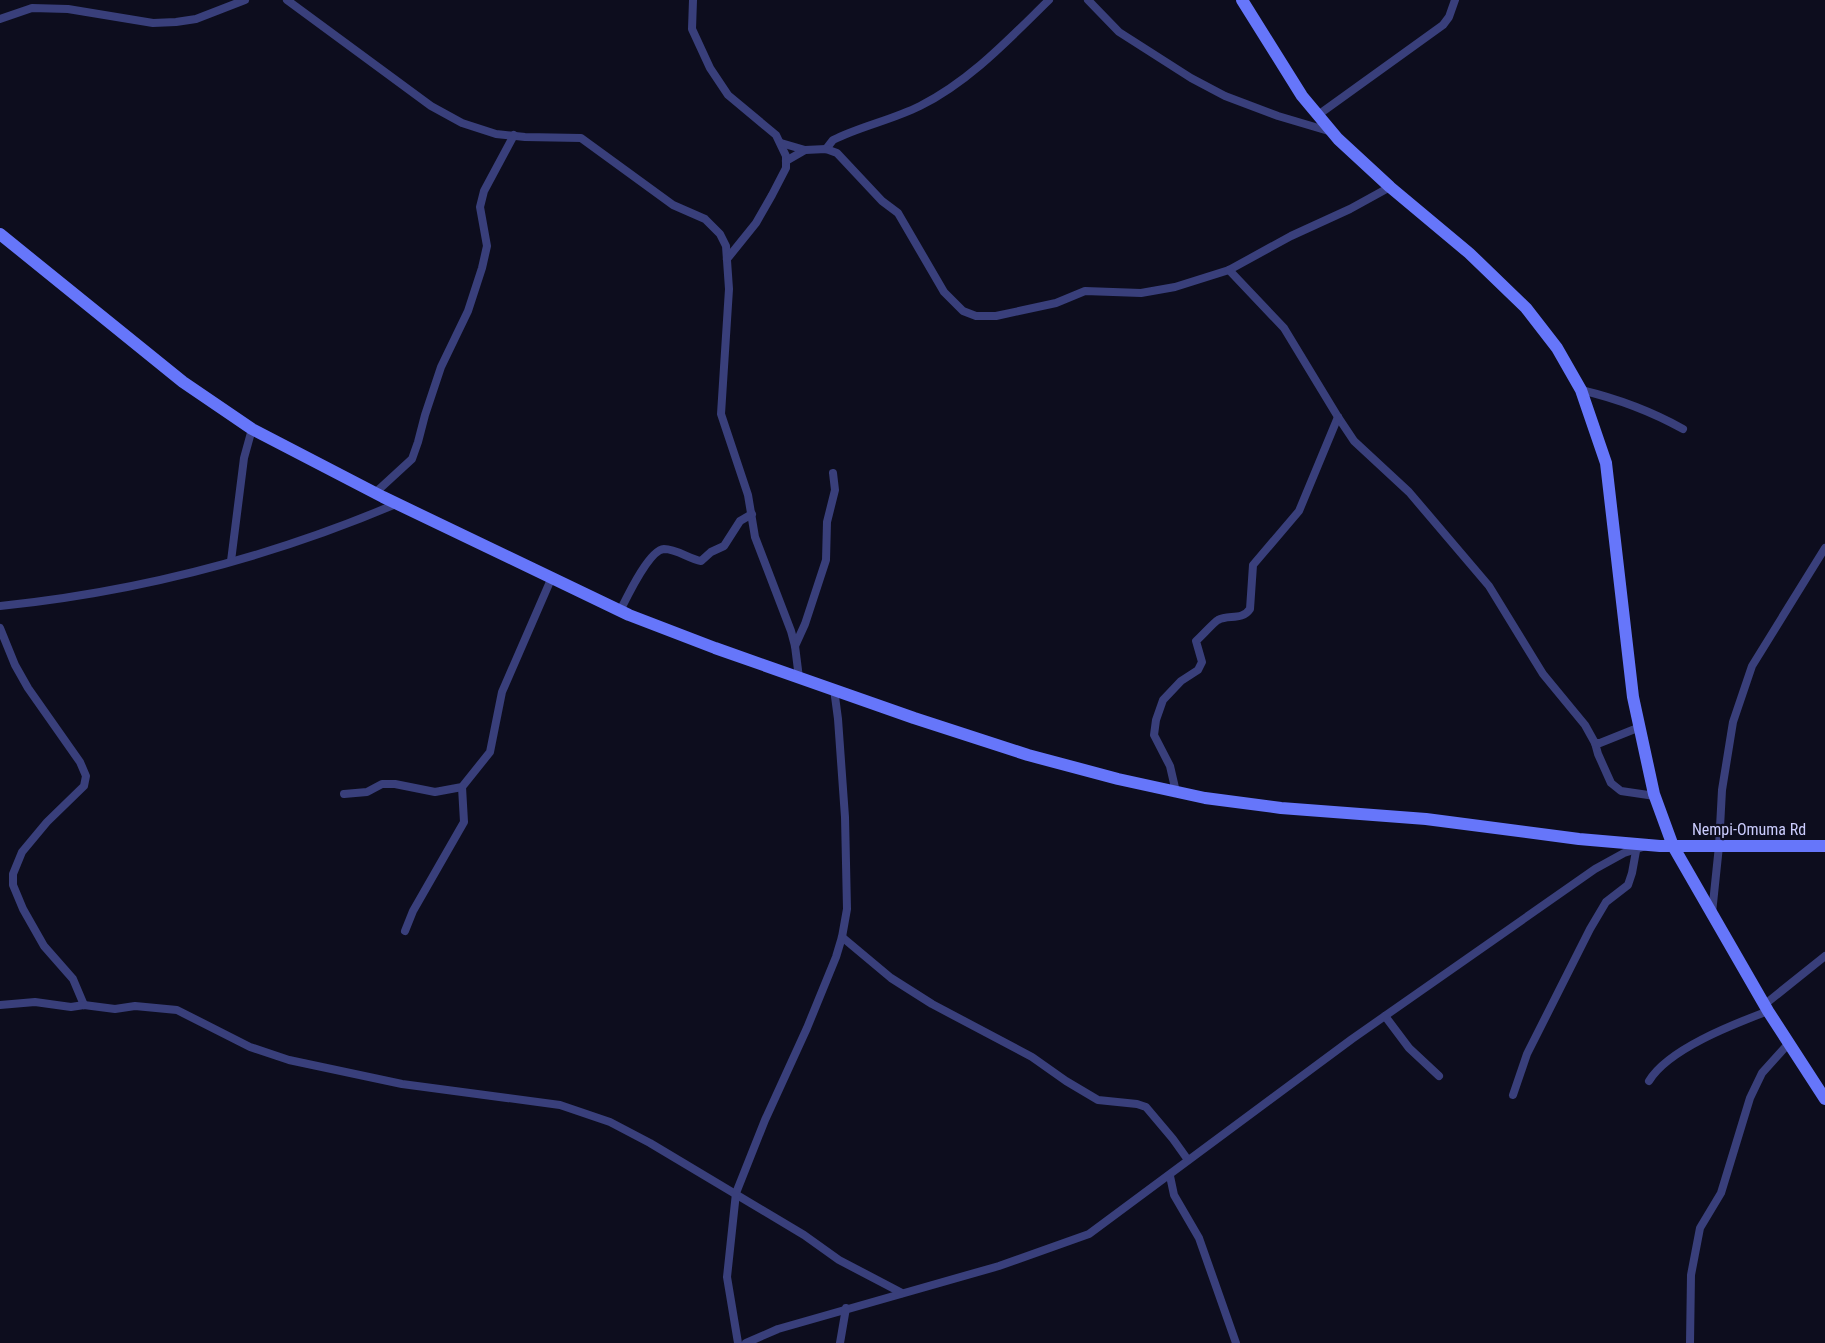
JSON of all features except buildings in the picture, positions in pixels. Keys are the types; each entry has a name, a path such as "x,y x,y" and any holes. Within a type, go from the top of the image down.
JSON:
{"street":[{"path":"0,19 32,8 68,9 153,23 176,22 196,19 245,0"},
{"path":"287,0 431,106 462,123 496,134 581,138 673,205 705,219 720,234 726,246 729,290 721,414 752,514 756,537 795,646 799,678"},
{"path":"693,0 692,29 710,68 728,95 776,135 786,160 786,168 762,213 727,259"},
{"path":"826,149 833,140 920,105 966,77 1049,0"},
{"path":"1088,0 1119,32 1191,78 1225,96 1333,132"},
{"path":"1242,0 1302,96 1318,115 1390,187 1469,253 1526,308 1557,348 1581,390 1606,463 1633,697 1655,796 1673,846 1766,1008 1825,1099"},
{"path":"1318,115 1443,26 1455,0"},
{"path":"375,493 412,459 441,368 468,312 482,268 487,246 480,207 484,191 514,135"},
{"path":"781,143 805,150 826,149 837,153 882,201 898,213 944,292 963,311 976,316 996,316 1056,303 1086,291 1141,293 1175,287 1229,270 1291,236 1350,209 1390,187"},
{"path":"786,160 805,150"},
{"name":"Nempi-Omuma Rd","path":"0,234 183,382 252,429 396,504 620,611 715,648 914,718 1028,755 1118,779 1205,798 1281,808 1426,819 1579,839 1649,845 1825,846"},
{"path":"1229,270 1284,328 1354,441 1409,492 1489,586 1543,674 1596,742 1598,754 1611,783 1621,791 1655,796"},
{"path":"1581,390 1651,411 1683,429"},
{"path":"1176,792 1170,766 1154,735 1163,700 1181,681 1198,670 1202,662 1196,641 1218,620 1239,617 1248,613 1253,565 1299,511 1338,417"},
{"path":"231,561 244,458 252,429"},
{"path":"795,646 805,624 826,560 827,522 835,490 832,473"},
{"path":"0,606 129,588 231,561 344,526 396,504"},
{"path":"620,611 654,554 664,549 701,561 711,552 724,546 740,521 752,514"},
{"path":"1712,913 1722,790 1733,722 1752,666 1825,549"},
{"path":"344,794 367,792 382,784 395,784 435,792 462,787 490,752 502,692 552,577"},
{"path":"0,628 19,673 80,762 86,776 84,786 47,822 21,852 13,874 13,885 23,909 44,945 73,979 84,1005"},
{"path":"738,1343 727,1277 736,1193 777,1092 807,1028 842,936 847,909 845,817 834,689"},
{"path":"1596,742 1640,727"},
{"path":"405,931 413,911 464,822 462,787"},
{"path":"746,1343 778,1329 999,1266 1089,1234 1385,1016 1595,869 1624,853 1649,845"},
{"path":"1513,1095 1527,1054 1590,929 1606,902 1628,885 1636,851"},
{"path":"842,936 891,978 933,1004 1032,1057 1098,1100 1146,1107 1188,1160"},
{"path":"1649,1082 1660,1067 1683,1051 1766,1008 1825,956"},
{"path":"0,1005 35,1002 71,1007 84,1005 116,1009 135,1006 177,1010 250,1047 289,1060 411,1086 560,1106 610,1122 678,1158 839,1260 902,1293"},
{"path":"1385,1016 1409,1048 1439,1076"},
{"path":"1690,1343 1691,1275 1700,1228 1720,1193 1750,1098 1762,1073 1788,1043"},
{"path":"1170,1176 1174,1195 1199,1238 1236,1343"},
{"path":"840,1343 846,1308"}]}
